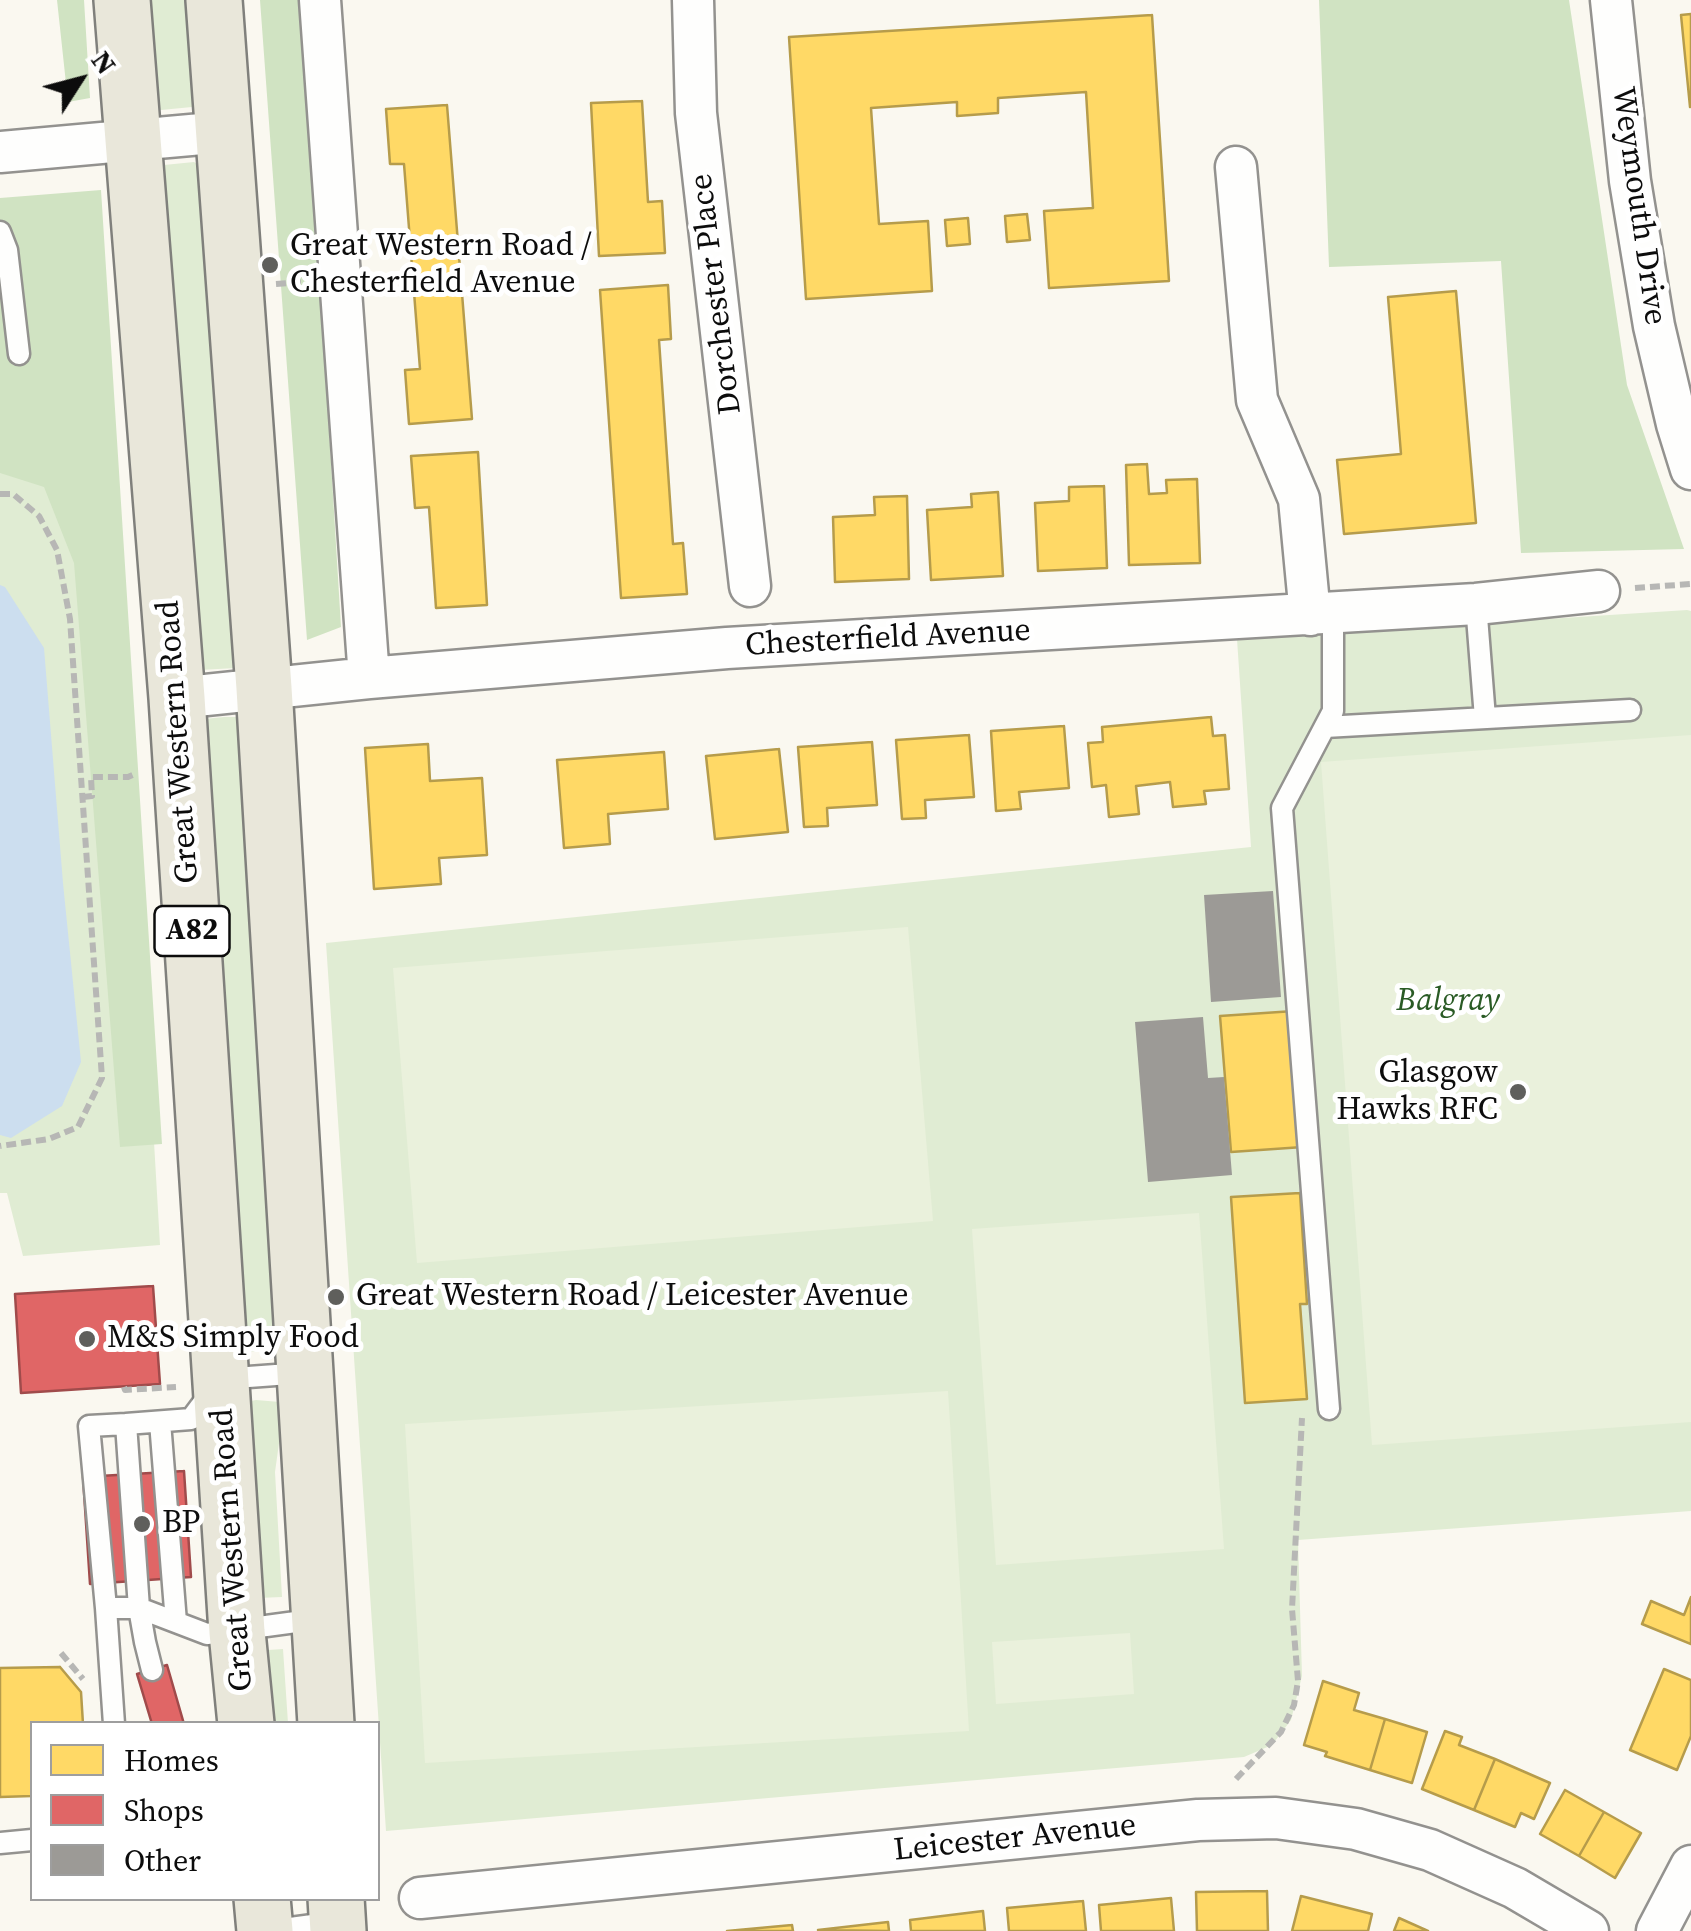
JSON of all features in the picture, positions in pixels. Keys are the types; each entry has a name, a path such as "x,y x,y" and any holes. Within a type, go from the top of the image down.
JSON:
{"main road":[{"name":"Great Western Road","path":"122,0 177,698 246,1721"},
{"name":"A82","path":"214,0 264,688 326,1721"},
{"path":"262,1901 267,1931"}],"street":[{"path":"320,0 369,678"},
{"name":"Dorchester Place","path":"692,0 696,113 750,586"},
{"name":"Weymouth Drive","path":"1610,0 1630,181 1654,326 1691,469"},
{"path":"0,152 224,132"},
{"path":"1236,167 1257,400 1299,499 1322,614"},
{"name":"Chesterfield Avenue","path":"177,698 727,648 1476,604 1599,591"},
{"name":"Leicester Avenue","path":"420,1898 1198,1820 1276,1818 1356,1830 1430,1850 1515,1888 1588,1931"},
{"path":"1657,1931 1691,1866"}],"lane":[{"path":"0,232 7,250 18,354"},
{"path":"1476,604 1485,718"},
{"path":"1322,614 1333,711 1282,808 1330,1409"},
{"path":"1324,728 1630,710"},
{"path":"114,1721 90,1426 191,1419 222,1379 305,1373"},
{"path":"160,1422 176,1622"},
{"path":"126,1424 139,1608 152,1670"},
{"path":"106,1608 139,1608 207,1634 320,1618"},
{"path":"0,1843 30,1840"},
{"path":"267,1931 337,1917"}],"path":[{"path":"235,288 340,279"},
{"path":"0,494 13,494 39,516 57,550 70,620 102,1078 78,1128 50,1139 0,1146"},
{"path":"1599,591 1691,584"},
{"path":"83,798 92,796 91,777 128,777"},
{"path":"1198,1820 1281,1732 1294,1705 1298,1682 1292,1609 1300,1422 1306,1410 1330,1409"}],"green space":[{"path":"57,0 84,0 90,98 68,102"},
{"path":"143,0 191,0 197,102 192,107 161,110 155,106"},
{"path":"260,0 303,0 341,627 307,640"},
{"path":"1319,0 1569,0 1627,385 1684,549 1521,553 1501,261 1329,267"},
{"path":"194,162 206,170 236,668 200,670 159,175 164,165"},
{"path":"101,190 162,1144 120,1147 74,563 44,487 0,473 0,198"},
{"path":"114,453 160,1245 23,1256 7,1193 0,1193 0,459"},
{"name":"Balgray","path":"1691,611 1691,1511 1298,1540 1302,1676 1291,1720 1272,1745 1244,1757 386,1831 326,943 1251,847 1237,639"},
{"path":"240,717 278,1348 244,1352 204,719"},
{"name":"Glasgow Hawks RFC","path":"1691,735 1691,1422 1372,1445 1321,762"},
{"path":"908,927 933,1221 417,1263 393,968"},
{"path":"1199,1213 1224,1549 996,1565 972,1229"},
{"path":"948,1391 969,1731 425,1763 405,1424"},
{"path":"246,1402 280,1402 275,1472 282,1597 258,1598"},
{"path":"1130,1633 1134,1694 996,1704 992,1642"},
{"path":"283,1649 288,1721 262,1721 259,1653"}],"water":[{"path":"0,585 44,648 81,1062 62,1106 11,1138 0,1135"}],"building: Homes":[{"path":"1691,14 1691,106 1690,107 1681,15"},
{"path":"1152,15 1169,281 1049,288 1044,211 1093,208 1086,92 998,98 998,113 957,116 957,102 871,108 879,224 928,221 932,291 806,299 789,37"},
{"path":"642,101 648,202 662,201 665,253 599,256 591,103"},
{"path":"447,105 472,419 409,424 405,370 420,369 404,164 390,164 386,109"},
{"path":"1027,214 1030,240 1007,242 1005,216"},
{"path":"968,218 970,244 947,246 945,220"},
{"path":"668,285 671,339 659,340 673,544 683,543 687,594 621,598 600,290"},
{"path":"1456,291 1476,523 1344,534 1337,460 1401,454 1388,297"},
{"path":"478,452 487,605 436,608 429,507 415,508 411,456"},
{"path":"1147,464 1149,494 1167,493 1166,480 1197,479 1200,563 1129,565 1126,465"},
{"path":"1104,486 1107,568 1038,571 1035,503 1069,501 1069,487"},
{"path":"998,492 1003,576 931,580 927,510 972,507 971,494"},
{"path":"907,496 909,579 835,582 833,517 875,515 874,497"},
{"path":"1211,717 1213,736 1225,735 1229,789 1204,791 1206,804 1173,807 1170,782 1136,786 1139,814 1109,817 1106,785 1092,787 1088,743 1103,742 1102,727"},
{"path":"1064,726 1069,788 1019,792 1021,809 996,811 991,731"},
{"path":"969,735 974,797 925,800 926,818 902,819 896,740"},
{"path":"872,742 877,805 827,808 828,826 804,827 798,747"},
{"path":"428,744 430,781 482,778 487,855 439,858 441,884 374,889 365,748"},
{"path":"779,749 788,832 715,839 706,756"},
{"path":"664,752 668,809 608,814 610,844 564,848 557,760"},
{"path":"1294,1011 1303,1147 1231,1152 1220,1016"},
{"path":"1300,1193 1307,1304 1300,1304 1307,1399 1245,1403 1231,1197"},
{"path":"1691,1597 1691,1644 1642,1624 1651,1601 1684,1615"},
{"path":"60,1667 81,1692 83,1721 30,1721 30,1796 0,1797 0,1668"},
{"path":"1664,1669 1691,1680 1691,1736 1677,1770 1630,1750"},
{"path":"1323,1681 1359,1693 1354,1710 1385,1719 1370,1770 1304,1745"},
{"path":"1385,1719 1427,1732 1412,1783 1370,1770"},
{"path":"1445,1731 1462,1737 1459,1745 1495,1759 1474,1810 1422,1789"},
{"path":"1495,1759 1550,1783 1534,1819 1521,1813 1515,1827 1474,1810"},
{"path":"1565,1790 1604,1812 1579,1856 1540,1834"},
{"path":"1604,1812 1641,1833 1615,1878 1579,1856"},
{"path":"1267,1891 1268,1931 1197,1931 1196,1892"},
{"path":"1301,1896 1372,1914 1368,1931 1292,1931"},
{"path":"1171,1898 1174,1931 1101,1931 1099,1905"},
{"path":"1083,1901 1086,1931 1009,1931 1007,1908"},
{"path":"983,1911 985,1931 911,1931 910,1920"},
{"path":"1399,1918 1428,1931 1394,1931"},
{"path":"888,1922 889,1931 818,1930"},
{"path":"792,1925 793,1931 727,1931"}],"building: Shops":[{"name":"M&S Simply Food","path":"153,1286 160,1384 21,1393 15,1294"},
{"path":"184,1471 191,1577 90,1584 83,1477"},
{"path":"167,1665 183,1721 151,1721 137,1674"}],"building: Other":[{"path":"1273,891 1281,997 1211,1002 1204,895"},
{"path":"1203,1017 1208,1078 1224,1077 1232,1175 1148,1182 1135,1022"}],"place":[{"name":"Great Western Road / Chesterfield Avenue","path":"270,265"},
{"name":"Glasgow Hawks RFC","path":"1518,1092"},
{"name":"Great Western Road / Leicester Avenue","path":"336,1297"},
{"name":"M&S Simply Food","path":"87,1339"},
{"name":"BP","path":"142,1524"}]}
